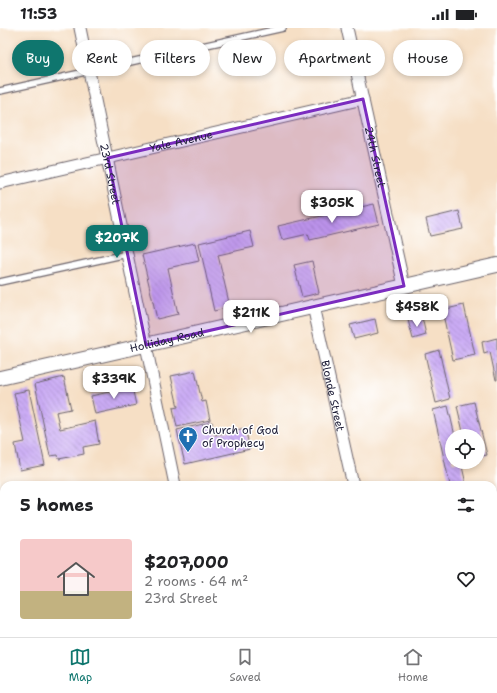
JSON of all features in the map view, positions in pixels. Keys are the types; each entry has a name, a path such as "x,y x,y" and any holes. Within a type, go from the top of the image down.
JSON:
{"street":[{"name":"23rd Street","path":"80,28 83,40"},
{"name":"24th Street","path":"347,28 404,286"},
{"name":"23rd Street","path":"90,76 174,481"},
{"name":"Yale Avenue","path":"0,183 363,99"},
{"name":"Holliday Road","path":"0,378 497,265"},
{"name":"Blonde Street","path":"313,306 351,481"}],"lane":[{"path":"132,61 283,28"},
{"path":"0,91 72,75"},
{"path":"0,282 127,254"}],"highlighted area":[{"path":"363,99 404,286 146,345 108,158"}],"building":[{"path":"374,204 379,224 310,240 308,234 282,240 278,226"},
{"path":"459,211 463,229 430,236 426,219"},
{"path":"250,231 254,247 218,255 230,307 214,311 199,243"},
{"path":"195,243 199,261 168,268 178,314 157,319 142,255"},
{"path":"312,261 319,293 302,297 294,265"},
{"path":"464,305 475,355 453,360 442,310"},
{"path":"422,317 426,335 413,339 408,320"},
{"path":"375,319 378,333 354,339 350,325"},
{"path":"497,338 496,380 490,352 484,354 482,342"},
{"path":"439,350 450,399 436,403 425,354"},
{"path":"195,371 202,402 206,401 210,420 177,427 173,408 178,407 171,376"},
{"path":"64,377 71,409 56,412 60,429 95,421 99,444 83,447 84,454 59,459 58,455 50,456 35,384"},
{"path":"132,387 136,405 95,414 91,396"},
{"path":"29,390 45,465 20,470 15,444 25,442 14,393"},
{"path":"474,402 481,429 462,429 457,406"},
{"path":"448,406 453,429 445,429 445,463 433,410"},
{"path":"212,422 215,435 245,428 250,449 185,464 177,430"},
{"path":"446,469 463,469 465,481 449,481"}],"place":[{"name":"Church of God of Prophecy","path":"188,453"}]}
